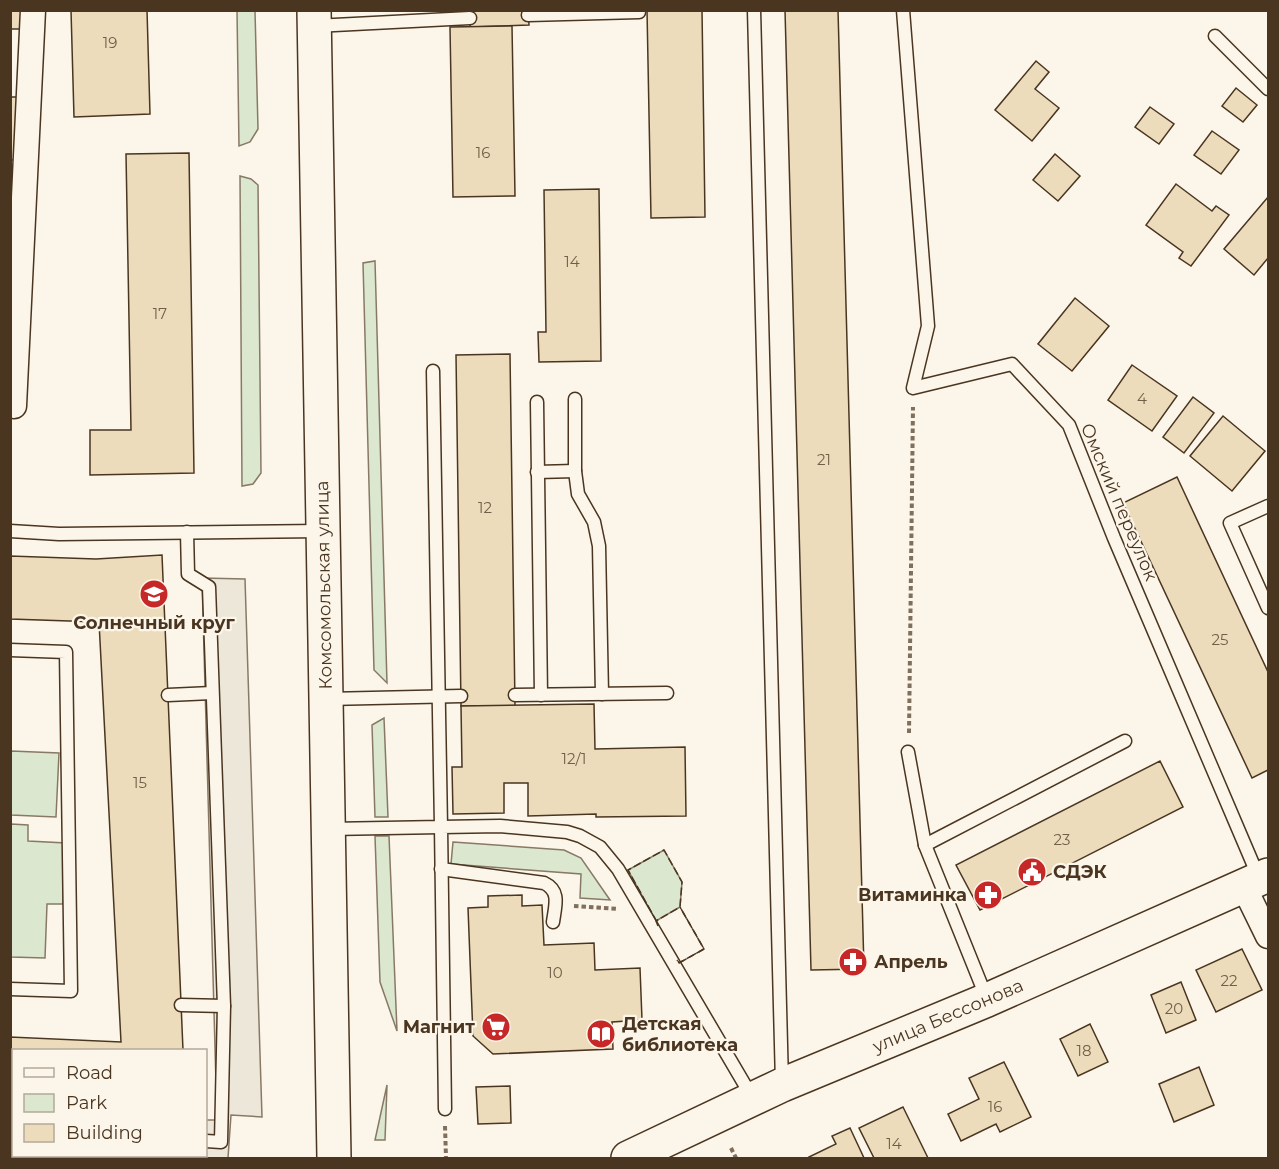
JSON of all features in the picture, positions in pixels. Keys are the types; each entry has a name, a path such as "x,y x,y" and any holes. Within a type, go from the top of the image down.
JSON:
{"main road":[{"name":"Комсомольская улица","path":"315,18 334,1158"},
{"name":"улица Бессонова","path":"628,1158 782,1085 987,1000 1257,879"}],"street":[{"path":"14,406 33,10"},
{"path":"1257,879 1269,936"}],"lane":[{"path":"754,10 782,1085"},
{"path":"903,10 928,326 913,388"},
{"path":"528,15 639,12"},
{"path":"315,18 470,18"},
{"path":"1215,36 1269,89"},
{"name":"Омский переулок","path":"913,388 1012,364 1069,425 1257,879"},
{"path":"434,371 445,1109"},
{"path":"575,399 575,471 578,494 594,522 599,546 602,694"},
{"path":"537,402 541,695"},
{"path":"537,472 575,471"},
{"path":"1269,506 1230,523 1269,608"},
{"path":"10,531 59,534 323,531"},
{"path":"187,532 188,574 209,587 224,1006 221,1142 207,1141"},
{"path":"10,650 66,652 71,991 10,989"},
{"path":"168,695 213,693"},
{"path":"515,695 667,693"},
{"path":"326,699 461,696"},
{"path":"925,845 1125,741"},
{"path":"908,752 925,845 987,1000"},
{"path":"328,829 500,826 567,832 600,847 618,869 753,1098"},
{"path":"441,869 544,883 552,888 556,897 553,922"},
{"path":"181,1005 224,1006"}],"path":[{"path":"908,752 913,388"},
{"path":"585,907 614,909"},
{"path":"445,1109 446,1158"},
{"path":"731,1148 736,1158"}],"green space":[{"path":"237,11 255,11 258,129 250,142 239,146"},
{"path":"240,176 251,179 258,185 261,473 253,484 242,486"},
{"path":"375,261 387,683 374,670 363,263"},
{"path":"384,718 388,817 375,817 372,725"},
{"path":"11,751 59,753 56,817 11,815"},
{"path":"11,824 28,825 28,841 66,843 63,904 47,904 45,958 11,957"},
{"path":"375,836 389,836 397,1031 380,982"},
{"path":"453,842 564,850 581,858 610,900 580,898 581,874 451,864"},
{"path":"664,850 682,882 680,907 656,921 628,870"},
{"path":"387,1085 385,1140 375,1140"}],"shaded area":[{"path":"202,578 245,579 262,1117 231,1115 228,1158 11,1158 10,1111 12,1111 12,1157 207,1157 207,1120 217,1120"}],"building":[{"path":"10,10 23,10 22,29 10,29"},
{"path":"71,10 147,10 150,114 74,117"},
{"path":"470,10 528,10 529,25 470,27"},
{"path":"647,10 702,10 705,217 651,218"},
{"path":"785,10 838,10 864,969 811,970"},
{"path":"512,26 515,196 453,197 450,27"},
{"path":"1036,61 1049,72 1035,89 1059,108 1032,141 995,110"},
{"path":"1236,88 1257,105 1243,122 1222,106"},
{"path":"10,97 19,97 18,160 10,160"},
{"path":"1150,107 1174,124 1159,144 1135,127"},
{"path":"1212,131 1239,150 1221,174 1194,155"},
{"path":"189,153 194,473 90,475 90,430 131,430 126,154"},
{"path":"1055,154 1080,176 1058,201 1033,180"},
{"path":"1176,184 1212,211 1216,206 1229,215 1191,266 1179,258 1183,252 1146,225"},
{"path":"599,189 601,361 539,362 538,332 546,332 544,190"},
{"path":"1268,197 1268,258 1254,275 1224,249"},
{"path":"1075,298 1109,326 1072,371 1038,344"},
{"path":"510,354 515,706 461,706 456,355"},
{"path":"1132,365 1177,396 1152,431 1108,400"},
{"path":"1193,397 1214,413 1184,453 1163,437"},
{"path":"1223,416 1265,451 1232,491 1190,456"},
{"path":"1177,477 1268,672 1268,770 1252,778 1123,503"},
{"path":"162,555 183,1049 12,1049 12,1097 10,1097 10,1037 121,1042 99,622 10,619 10,556 96,559"},
{"path":"594,704 595,749 685,747 686,816 596,817 596,814 528,816 528,783 504,783 504,813 453,814 452,767 462,767 461,706"},
{"path":"1160,761 1183,807 980,910 956,865"},
{"path":"522,895 522,906 542,905 544,945 594,943 595,970 640,968 642,1020 612,1022 613,1049 493,1054 473,1036 468,908 488,907 488,896"},
{"path":"1242,949 1262,990 1216,1012 1196,970"},
{"path":"1181,982 1196,1020 1166,1033 1151,995"},
{"path":"1090,1024 1108,1062 1078,1076 1060,1039"},
{"path":"1004,1062 1031,1117 1000,1132 996,1124 961,1141 948,1114 979,1099 969,1078"},
{"path":"1199,1067 1214,1105 1174,1122 1159,1084"},
{"path":"510,1086 511,1123 478,1124 476,1087"},
{"path":"903,1107 928,1158 874,1158 859,1128"},
{"path":"850,1128 864,1158 809,1157 836,1144 832,1136"}],"fence":[{"path":"657,922 628,870 664,850 682,882 680,907 704,949 679,963 677,960"},
{"path":"658,926 656,921 680,907"},
{"path":"678,961 679,963 704,949 680,907"}],"place":[{"name":"Солнечный круг","path":"154,594"},
{"name":"СДЭК","path":"1032,872"},
{"name":"Витаминка","path":"988,895"},
{"name":"Апрель","path":"853,962"},
{"name":"Магнит","path":"496,1027"},
{"name":"Детская библиотека","path":"601,1034"}]}
